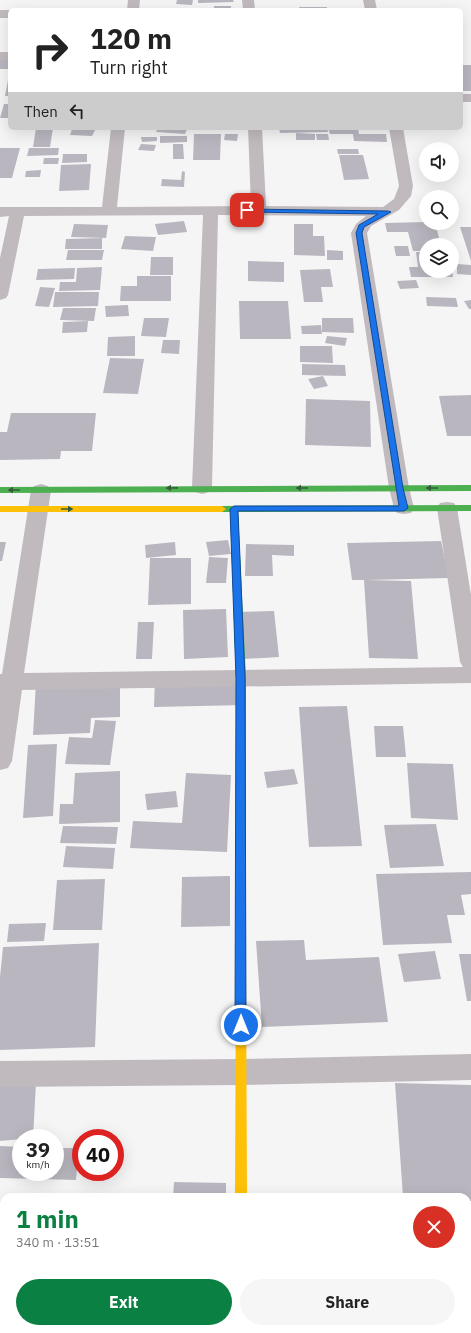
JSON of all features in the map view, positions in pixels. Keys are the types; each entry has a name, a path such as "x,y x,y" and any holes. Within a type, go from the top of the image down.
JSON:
{"main road":[{"path":"0,509 39,499 202,488 471,488"},
{"path":"0,490 39,499 234,509 471,508"},
{"path":"234,509 241,678 241,1193"}],"street":[{"path":"109,212 118,130"},
{"path":"255,130 259,210"},
{"path":"396,130 406,186 404,196 388,212 362,226 359,233 399,488 404,508"},
{"path":"0,212 259,210 388,212"},
{"path":"0,295 18,211"},
{"path":"202,488 211,211"},
{"path":"0,761 6,682 39,499"},
{"path":"447,508 471,662"},
{"path":"6,682 471,675"},
{"path":"0,1074 241,1072 471,1067"}],"building":[{"path":"177,0 193,0 192,5 176,4"},
{"path":"198,0 233,0 234,2 198,3"},
{"path":"214,6 231,6 231,8 214,8"},
{"path":"299,7 327,7 327,8"},
{"path":"0,60 8,60 8,69 0,69"},
{"path":"463,65 471,65 471,91 463,91"},
{"path":"8,80 8,96 5,96"},
{"path":"4,104 8,104 8,118 0,118"},
{"path":"36,130 53,130 50,147 33,147"},
{"path":"72,130 95,130 92,136 70,135"},
{"path":"157,130 187,130 185,134 156,132"},
{"path":"279,130 328,130 328,132 280,133"},
{"path":"329,130 358,130 359,134 386,134 387,142 354,141 353,134 330,134"},
{"path":"296,133 315,134 315,140 296,140"},
{"path":"194,134 221,134 220,160 193,160"},
{"path":"225,134 238,134 237,141 224,140"},
{"path":"316,134 328,134 329,140 317,140"},
{"path":"160,136 187,136 187,142 160,143"},
{"path":"141,137 157,137 157,141 142,142"},
{"path":"141,144 156,145 154,151 138,150"},
{"path":"173,144 183,144 184,159 173,159"},
{"path":"0,148 20,148 12,178 0,178"},
{"path":"29,148 59,148 58,155 27,156"},
{"path":"337,149 358,149 359,154 338,154"},
{"path":"63,154 87,154 87,162 62,163"},
{"path":"339,155 363,155 369,179 344,180"},
{"path":"44,158 59,158 58,164 43,164"},
{"path":"91,164 89,190 59,191 61,165"},
{"path":"41,170 40,177 25,177 26,171"},
{"path":"182,171 185,172 184,187 161,186 162,179 181,180"},
{"path":"184,221 187,232 158,235 155,224"},
{"path":"419,222 419,230 437,230 439,238 419,238 419,251 413,251 408,232 387,232 385,223"},
{"path":"74,224 108,225 106,238 71,237"},
{"path":"294,224 313,224 313,236 324,236 325,256 294,255"},
{"path":"460,227 471,227 471,261"},
{"path":"125,236 156,237 153,251 121,249"},
{"path":"102,238 102,249 65,249 66,239"},
{"path":"394,246 408,246 410,256 396,256"},
{"path":"68,250 104,250 102,260 66,260"},
{"path":"327,250 343,251 343,260 327,260"},
{"path":"416,252 419,252 419,277 411,277 409,267 418,267"},
{"path":"151,257 173,257 173,275 150,275"},
{"path":"248,261 284,262 284,282 248,281"},
{"path":"459,264 471,265 471,275 459,274"},
{"path":"102,267 100,290 59,291 60,282 76,282 77,268"},
{"path":"75,268 74,279 36,280 38,269"},
{"path":"330,269 333,287 321,287 323,302 304,302 300,270"},
{"path":"137,276 171,276 171,301 120,301 121,286 137,286"},
{"path":"416,280 419,288 400,289 397,281"},
{"path":"40,287 55,288 49,307 35,306"},
{"path":"55,292 99,292 98,306 53,307"},
{"path":"426,297 456,298 458,307 427,306"},
{"path":"471,300 471,309 469,309 464,301"},
{"path":"239,301 288,301 291,339 240,339"},
{"path":"128,305 129,316 106,317 105,306"},
{"path":"63,308 96,308 94,321 60,320"},
{"path":"144,318 169,318 166,337 141,336"},
{"path":"322,318 353,318 354,333 322,332"},
{"path":"88,321 87,332 62,333 63,322"},
{"path":"321,325 322,334 302,334 301,326"},
{"path":"135,336 135,356 107,356 108,337"},
{"path":"327,336 347,338 345,346 325,343"},
{"path":"163,340 180,340 179,354 161,353"},
{"path":"300,346 332,346 333,363 300,362"},
{"path":"110,358 144,359 138,394 103,393"},
{"path":"302,364 345,365 346,376 302,375"},
{"path":"323,376 328,386 314,389 308,379"},
{"path":"471,395 471,436 447,436 439,396"},
{"path":"306,399 370,401 371,447 305,445"},
{"path":"11,413 96,413 92,451 61,451 60,459 0,460 0,432 7,432"},
{"path":"228,540 231,554 209,556 206,542"},
{"path":"441,541 449,578 367,580 411,581 418,659 369,658 364,580 352,580 347,543"},
{"path":"0,542 6,542 2,561 0,561"},
{"path":"175,542 176,555 146,558 145,545"},
{"path":"246,544 294,545 294,556 272,555 273,576 245,576"},
{"path":"209,557 228,558 226,583 206,583"},
{"path":"150,558 191,558 191,604 148,605"},
{"path":"226,609 228,657 184,659 183,610"},
{"path":"274,611 279,657 243,659 239,612"},
{"path":"138,622 154,622 152,659 136,659"},
{"path":"243,673 245,705 154,707 155,676"},
{"path":"120,679 120,717 91,718 90,733 33,735 36,682"},
{"path":"347,706 362,846 309,847 299,707"},
{"path":"95,720 116,721 110,765 65,764 69,737 92,738"},
{"path":"374,726 403,726 406,757 376,757"},
{"path":"57,744 53,816 23,818 28,745"},
{"path":"407,763 453,764 458,820 411,818"},
{"path":"294,769 298,784 267,788 264,772"},
{"path":"120,771 120,822 59,824 60,804 73,804 75,773"},
{"path":"186,773 231,775 227,852 130,848 133,821 182,823"},
{"path":"176,791 178,807 147,810 145,794"},
{"path":"436,824 444,866 390,868 384,825"},
{"path":"63,826 118,827 116,844 60,843"},
{"path":"66,846 115,848 113,869 63,867"},
{"path":"471,872 471,894 461,895 465,915 447,915 452,943 383,945 376,874"},
{"path":"230,876 230,926 181,927 182,877"},
{"path":"105,879 102,930 53,930 57,880"},
{"path":"46,923 44,941 7,942 9,924"},
{"path":"304,940 306,960 379,957 388,1022 262,1027 256,941"},
{"path":"99,943 95,1047 0,1050 0,977 3,947"},
{"path":"435,951 441,979 404,982 398,954"},
{"path":"459,954 471,954 471,1001 467,1001"},
{"path":"36,1083 33,1129 12,1129 12,1140 0,1141 0,1085"},
{"path":"395,1083 471,1085 471,1193 403,1193"},
{"path":"0,1146 12,1147 12,1178 0,1178"},
{"path":"64,1148 72,1148 72,1180 64,1180"},
{"path":"174,1182 226,1183 226,1193 173,1193"}],"traffic: fast":[{"path":"0,490 471,488"},
{"path":"222,509 471,508"},
{"path":"234,509 241,678 241,967"}],"traffic: slow":[{"path":"0,509 222,509"},
{"path":"241,967 241,1193"}],"route":[{"path":"241,1025 241,678 234,509 404,508 399,488 359,233 362,226 388,212 247,210"}]}
